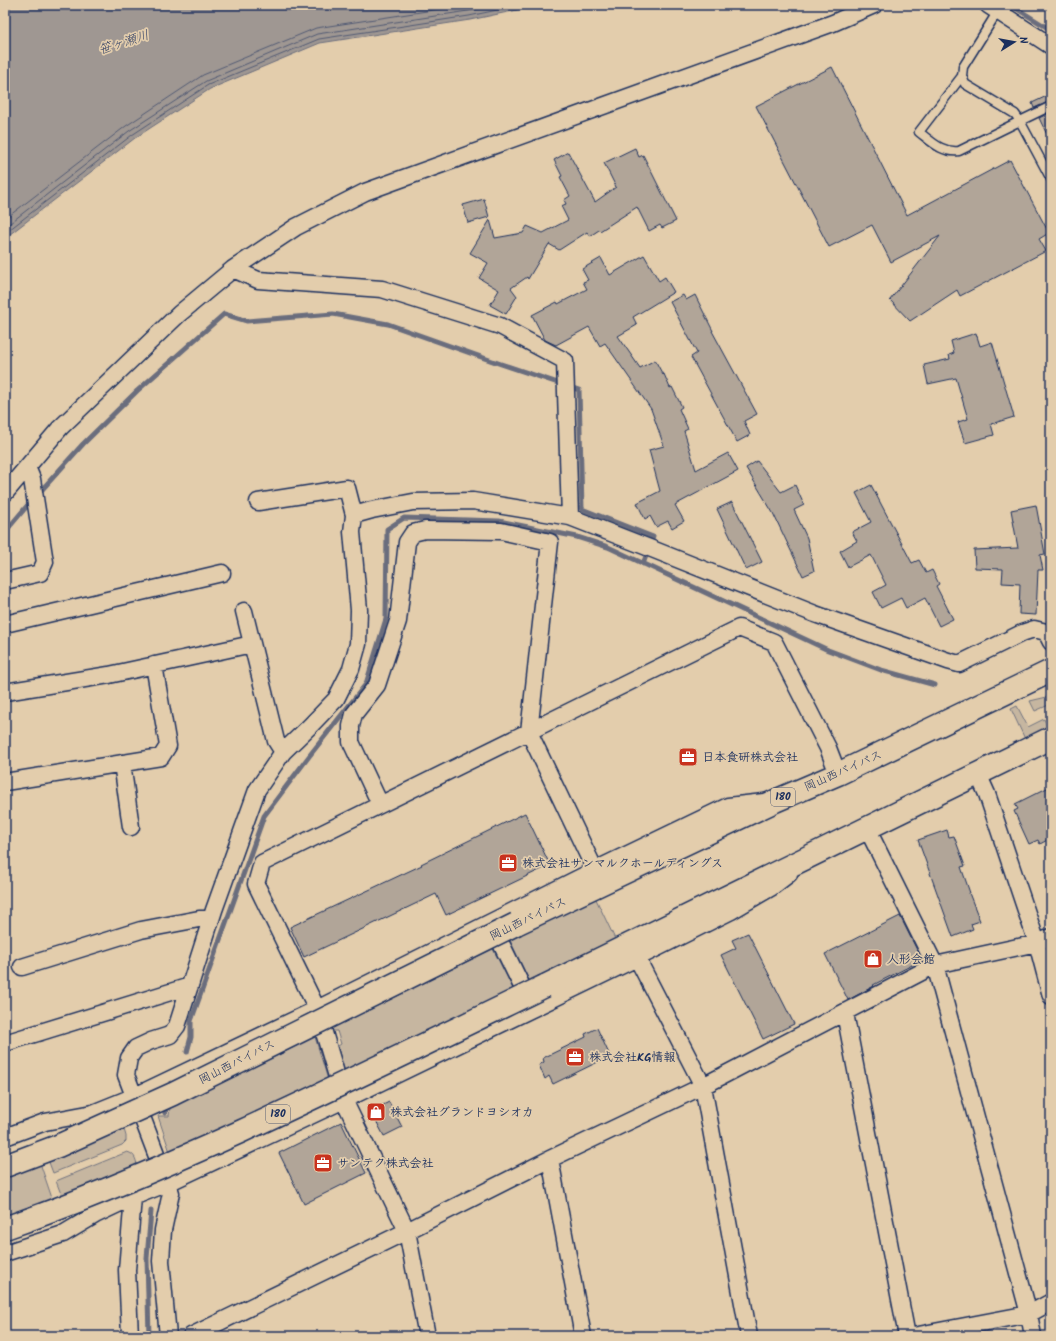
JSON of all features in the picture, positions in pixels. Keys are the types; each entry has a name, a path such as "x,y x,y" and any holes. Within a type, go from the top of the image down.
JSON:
{"highway":[{"name":"岡山西バイパス","path":"5,1166 58,1146 173,1094 516,924 776,801 838,774 1051,671"},
{"name":"180","path":"5,1228 81,1200 179,1159 336,1088 1051,738"}],"street":[{"path":"5,493 60,428 179,314 233,269 296,227 365,192 833,23 874,5"},
{"path":"993,8 1051,46"},
{"path":"233,269 258,280 382,289 500,326 565,361 570,517"},
{"path":"5,580 40,573 45,562 32,479 27,467"},
{"path":"168,1336 161,1261 163,1230 172,1193 126,1075 129,1058 136,1048 170,1035 177,1026 211,919 257,790 283,752 336,699 351,669 358,644 360,610 352,532 354,515 347,488 258,502"},
{"path":"354,515 413,502 473,501 570,517 649,547 814,614 959,664 1022,632 1034,629 1046,632 1051,642"},
{"path":"380,804 351,742 351,726 354,714 377,685 398,621 407,542 414,533 425,530 501,531 550,542 529,732 595,870"},
{"path":"5,624 222,573"},
{"path":"244,611 276,741 283,752"},
{"path":"427,1336 407,1231 344,1100 317,1009 256,884 262,863 739,628 774,642 828,748 838,774"},
{"path":"5,692 109,675 252,644"},
{"path":"5,782 161,757 168,746 154,665"},
{"path":"122,763 131,827"},
{"path":"978,774 1044,940 1051,996"},
{"path":"5,1137 44,1122 93,1113 135,1096 317,1009 595,870 728,806 776,801"},
{"path":"866,828 934,965 1029,1314 1033,1336"},
{"path":"5,1253 63,1234 94,1215 168,1183 344,1100 637,958 731,911 772,887 814,855"},
{"path":"22,967 141,930 199,919 211,919"},
{"path":"490,922 533,1008"},
{"path":"191,1336 407,1231 550,1159 703,1086 845,1013 934,965 1044,940"},
{"path":"637,958 703,1086 749,1336"},
{"path":"5,1043 190,986"},
{"path":"845,1013 907,1336"},
{"path":"550,1159 583,1336"},
{"path":"130,1336 127,1270 133,1197"},
{"path":"912,1336 1029,1314 1051,1302"}],"lane":[{"path":"993,8 963,68 962,76 965,84 1015,114 1051,179"},
{"path":"962,76 919,132 942,150 950,152 959,151 1051,106"}],"shaded area":[{"path":"1051,696 1051,704 1035,711 1030,701"},
{"path":"1017,706 1028,727 1044,719 1048,728 1025,739 1011,709"},
{"path":"595,897 615,939 529,980 510,940"},
{"path":"493,949 513,989 343,1074 338,1048 341,1044 337,1031 332,1031 330,1029"},
{"path":"315,1037 328,1080 170,1152 158,1116 169,1116 170,1108"},
{"path":"123,1126 126,1141 122,1145 53,1173 47,1157"},
{"path":"127,1152 134,1156 138,1169 63,1199 56,1181"},
{"path":"39,1160 54,1204 5,1222 5,1172"}],"water":[{"name":"笹ヶ瀬川","path":"5,5 541,5 470,20 320,43 210,89 135,138 5,238"}],"building":[{"path":"832,67 907,215 1010,160 1049,233 1039,239 1046,251 960,296 957,290 910,321 890,300 940,236 891,262 872,225 829,247 756,106"},
{"path":"1051,94 1051,101 1034,108 1032,103"},
{"path":"1051,112 1051,143 1039,118"},
{"path":"635,148 639,157 643,155 676,221 662,228 660,225 649,231 637,207 600,231 599,230 590,236 587,232 559,250 549,244 528,279 527,277 511,288 517,296 506,314 490,305 499,290 479,278 488,263 470,253 490,220 495,238 523,233 527,226 543,233 568,220 561,206 566,204 564,200 570,196 560,177 562,176 554,160 568,152 595,202 616,187 604,163"},
{"path":"484,199 489,217 468,223 463,205"},
{"path":"644,255 659,281 665,277 674,292 633,317 637,325 618,336 640,368 655,360 663,375 664,374 670,388 672,387 682,407 679,409 688,429 684,431 696,470 728,453 738,471 675,505 684,521 672,528 668,521 656,527 650,516 645,519 637,503 660,491 649,450 664,446 651,409 605,343 600,346 589,327 556,345 545,340 532,315 587,289 583,282 588,280 582,269 601,258 610,275"},
{"path":"683,295 686,300 695,295 712,331 757,414 744,421 750,435 737,442 691,357 697,353 670,302"},
{"path":"976,333 980,346 992,342 1014,417 991,424 994,435 965,443 958,422 968,419 956,378 928,384 924,365 950,359 949,355 954,353 951,341"},
{"path":"757,461 781,492 795,485 804,505 794,510 807,538 814,571 803,576 773,513 746,468"},
{"path":"871,485 912,563 919,560 926,573 932,570 939,584 936,586 953,619 939,626 925,598 906,608 901,598 881,608 873,592 886,585 871,555 848,567 840,551 857,541 852,532 871,522 856,493"},
{"path":"732,502 762,562 746,570 717,509"},
{"path":"1036,505 1045,554 1040,555 1043,570 1038,570 1036,615 1019,614 1020,584 1002,583 1003,569 975,568 974,550 1018,548 1011,510"},
{"path":"1051,786 1051,838 1040,844 1038,840 1029,844 1014,811 1018,809 1015,804"},
{"path":"525,813 550,865 446,915 436,894 304,957 290,927 422,865 421,864"},
{"path":"947,830 949,837 954,836 965,866 961,867 980,921 971,924 973,929 953,937 918,840"},
{"path":"900,916 922,960 873,985 874,986 848,1000 825,954"},
{"path":"748,933 794,1024 763,1039 721,955 736,948 732,940"},
{"path":"597,1028 610,1056 553,1084 549,1076 545,1079 539,1065 544,1062 543,1058 586,1037 585,1034"},
{"path":"389,1102 402,1127 384,1136 371,1111"},
{"path":"341,1122 366,1173 304,1204 279,1153"}],"waterway":[{"path":"1011,5 1051,30"},
{"path":"38,494 83,444 137,391 224,314 247,321 333,314 388,324 579,390 582,509 653,537 643,564"},
{"path":"5,532 32,500"},
{"path":"187,1052 191,1037 191,1021 264,816 366,684 386,619 387,529 404,518 499,521 577,537 608,547 828,650 881,670 935,685"},
{"path":"165,1113 168,1103"},
{"path":"149,1336 147,1258 151,1211"}],"place":[{"name":"日本食研株式会社","path":"688,757"},
{"name":"株式会社サンマルクホールディングス","path":"508,863"},
{"name":"人形会館","path":"873,959"},
{"name":"株式会社KG情報","path":"575,1057"},
{"name":"株式会社グランドヨシオカ","path":"376,1112"},
{"name":"サンテク株式会社","path":"323,1163"}]}
